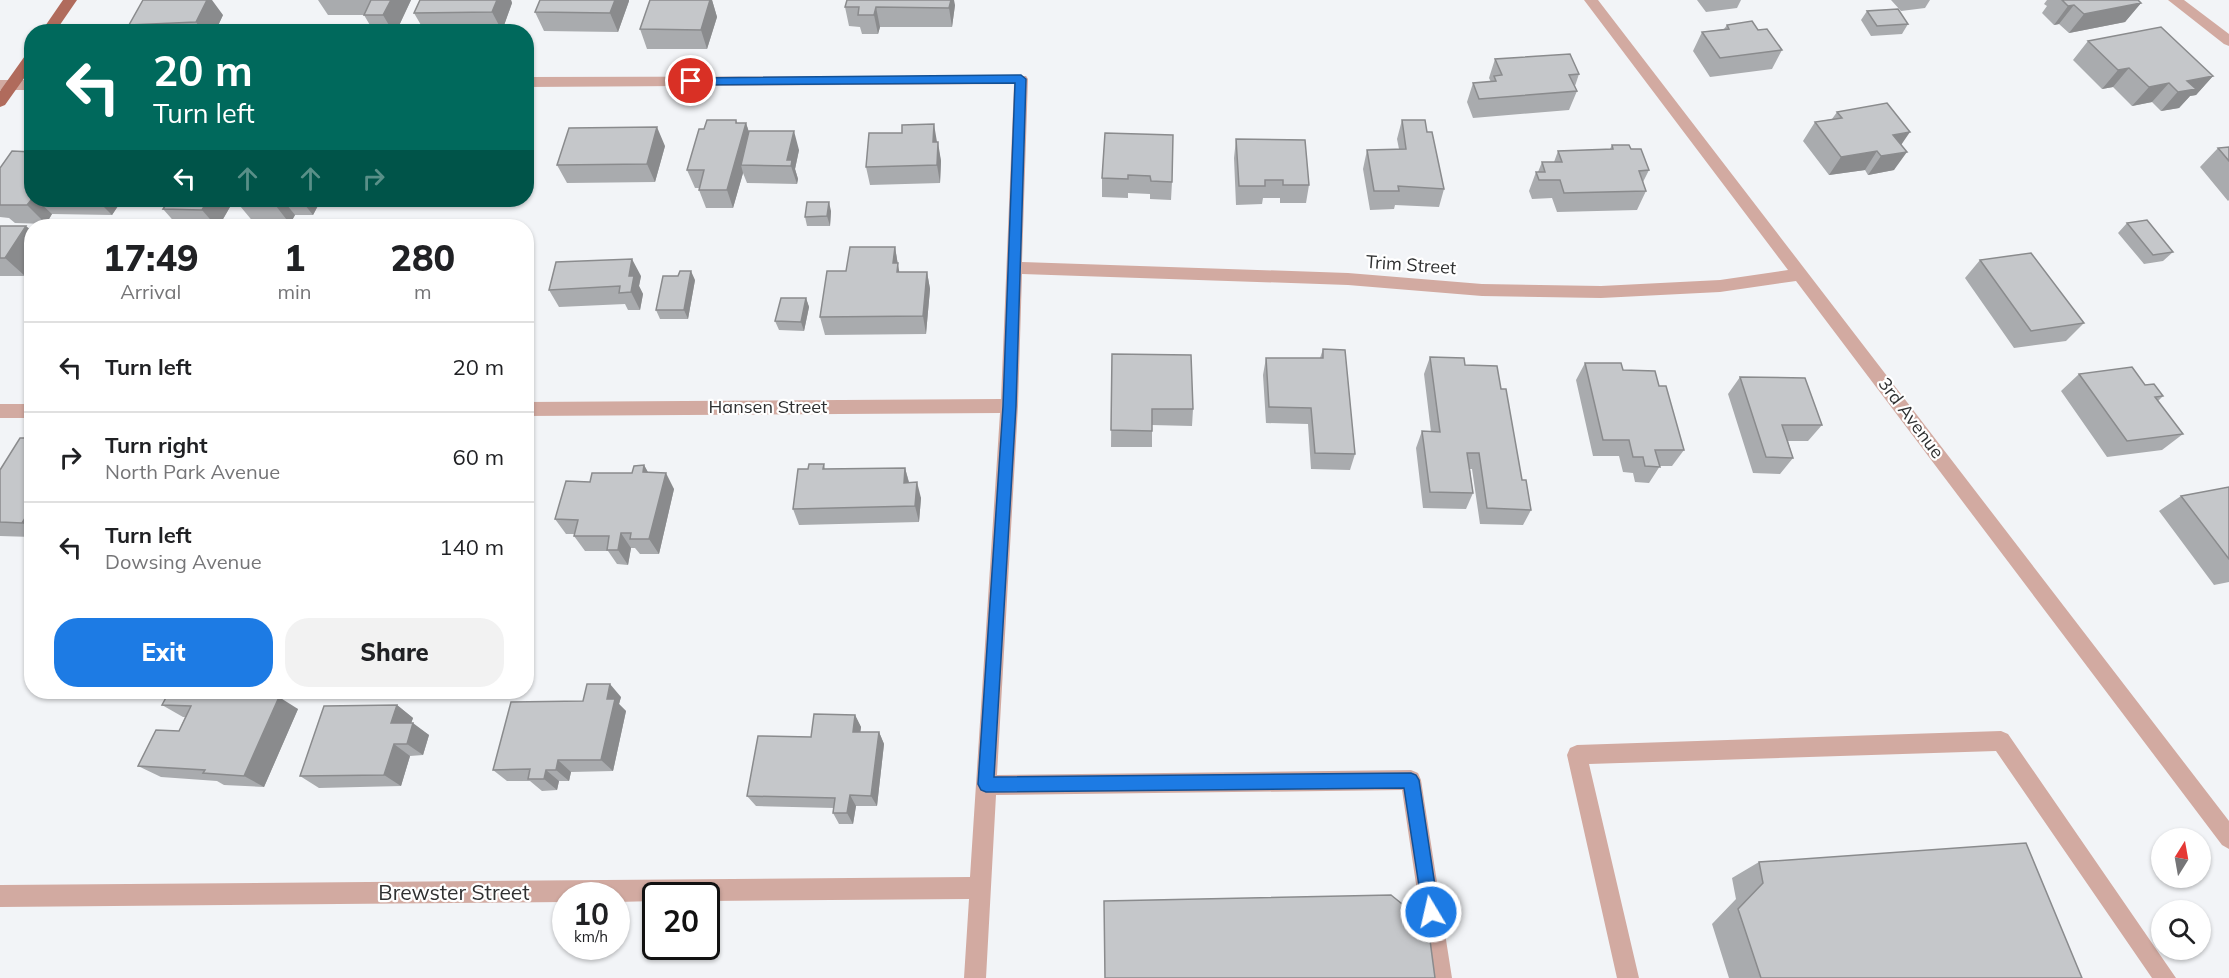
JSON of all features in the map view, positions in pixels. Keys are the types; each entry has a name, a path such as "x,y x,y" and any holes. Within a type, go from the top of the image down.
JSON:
{"main road":[{"path":"53,24 69,0"},
{"path":"0,102 6,85 24,65"}],"street":[{"name":"3rd Avenue","path":"1591,0 1802,274 2229,838"},
{"path":"2175,0 2229,41"},
{"path":"534,82 1021,79 1016,268 1009,406 975,978"},
{"path":"6,85 24,85"},
{"name":"Trim Street","path":"1016,268 1348,279 1482,290 1601,292 1720,286 1802,274"},
{"name":"Hansen Street","path":"534,409 1009,406"},
{"path":"0,411 24,411"},
{"path":"1628,978 1577,754 2001,741 2165,978"},
{"path":"986,784 1411,780 1441,978"},
{"name":"Brewster Street","path":"0,896 980,888"}],"building":[{"path":"143,0 207,0 196,22 130,24"},
{"path":"371,0 391,0 383,15 364,15"},
{"path":"420,0 497,0 492,12 414,13"},
{"path":"540,0 615,0 610,13 535,12"},
{"path":"650,0 710,0 701,30 640,29"},
{"path":"847,0 951,0 949,8 876,7 874,15 858,15 859,7 845,7"},
{"path":"2062,0 2138,0 2141,3 2084,14 2074,5 2068,6"},
{"path":"1898,9 1908,24 1877,26 1867,11"},
{"path":"1752,21 1758,30 1767,29 1782,50 1720,58 1702,32 1729,29 1727,25"},
{"path":"2161,27 2213,76 2187,81 2196,89 2178,92 2169,83 2149,87 2129,68 2118,70 2088,41"},
{"path":"1570,54 1579,74 1569,75 1577,91 1479,99 1473,83 1496,81 1494,76 1502,75 1495,59"},
{"path":"1887,103 1910,132 1893,135 1907,152 1881,156 1877,151 1841,157 1815,122 1842,118 1837,112"},
{"path":"707,120 736,120 736,123 746,123 727,190 699,190 704,170 687,170 699,129 704,129"},
{"path":"1402,120 1425,120 1427,132 1432,132 1444,189 1398,186 1399,191 1374,191 1367,150 1406,149"},
{"path":"934,124 933,142 938,142 937,165 866,167 869,133 902,133 902,125"},
{"path":"657,127 647,164 557,165 569,128"},
{"path":"749,131 794,131 787,160 792,160 791,166 741,165"},
{"path":"1105,133 1173,135 1172,182 1151,181 1150,176 1128,175 1128,179 1102,178"},
{"path":"1236,139 1305,140 1309,185 1283,185 1283,180 1265,180 1265,186 1239,186"},
{"path":"1612,145 1629,145 1631,149 1641,149 1649,170 1639,171 1646,191 1564,193 1560,180 1539,180 1536,172 1545,172 1542,162 1562,162 1558,151 1613,149"},
{"path":"2229,147 2229,161 2218,148"},
{"path":"12,151 24,152 24,205 0,205 0,168"},
{"path":"807,202 829,202 827,216 805,217"},
{"path":"164,207 204,207 202,210 163,209"},
{"path":"2147,220 2173,252 2153,255 2127,223"},
{"path":"0,226 24,226 5,258 0,258"},
{"path":"850,247 895,247 893,263 898,263 897,272 927,272 923,316 820,317 827,271 846,271"},
{"path":"2031,253 2084,323 2031,331 1980,260"},
{"path":"632,259 629,276 634,276 631,292 619,293 620,286 549,290 556,262"},
{"path":"680,271 691,271 684,310 656,310 663,276 678,276"},
{"path":"781,298 806,298 801,322 775,321"},
{"path":"1323,349 1345,350 1355,454 1315,453 1311,408 1269,407 1266,358 1323,358"},
{"path":"1112,354 1191,355 1193,409 1152,409 1152,431 1111,430"},
{"path":"1430,357 1464,358 1465,365 1497,366 1501,389 1506,389 1522,480 1526,480 1531,510 1487,508 1479,453 1467,453 1473,493 1430,492 1422,431 1440,432"},
{"path":"1585,363 1621,363 1623,370 1655,371 1659,386 1666,386 1684,450 1655,450 1660,467 1645,466 1643,457 1633,457 1629,440 1603,440"},
{"path":"2132,367 2145,385 2154,384 2163,396 2155,397 2183,434 2127,441 2079,374"},
{"path":"1740,377 1805,378 1822,425 1782,425 1793,458 1766,457"},
{"path":"20,438 24,438 24,520 22,523 0,522 0,470"},
{"path":"809,464 824,464 823,469 905,468 904,483 917,482 915,506 793,509 798,469 808,469"},
{"path":"644,465 643,472 666,473 649,539 630,539 631,533 621,533 618,550 607,550 609,536 574,536 578,520 555,519 566,481 590,482 592,473 632,473 634,466"},
{"path":"2229,487 2229,559 2181,496"},
{"path":"587,684 610,684 607,699 615,699 601,760 558,760 556,770 546,770 544,779 528,779 530,769 493,770 511,702 583,701"},
{"path":"165,699 278,699 244,776 203,773 205,770 138,766 156,730 179,731 191,706 162,705"},
{"path":"397,705 391,723 413,723 407,744 394,744 384,775 300,776 324,706"},
{"path":"814,714 855,715 853,732 879,732 871,796 850,795 847,813 833,813 835,798 747,796 758,736 811,737"},
{"path":"2026,843 2082,978 1761,978 1738,909 1763,883 1759,862"},
{"path":"1391,895 1428,925 1435,978 1105,978 1104,901"}],"route":[{"path":"691,81 1021,79 1016,268 986,784 1411,780 1431,912"}]}
